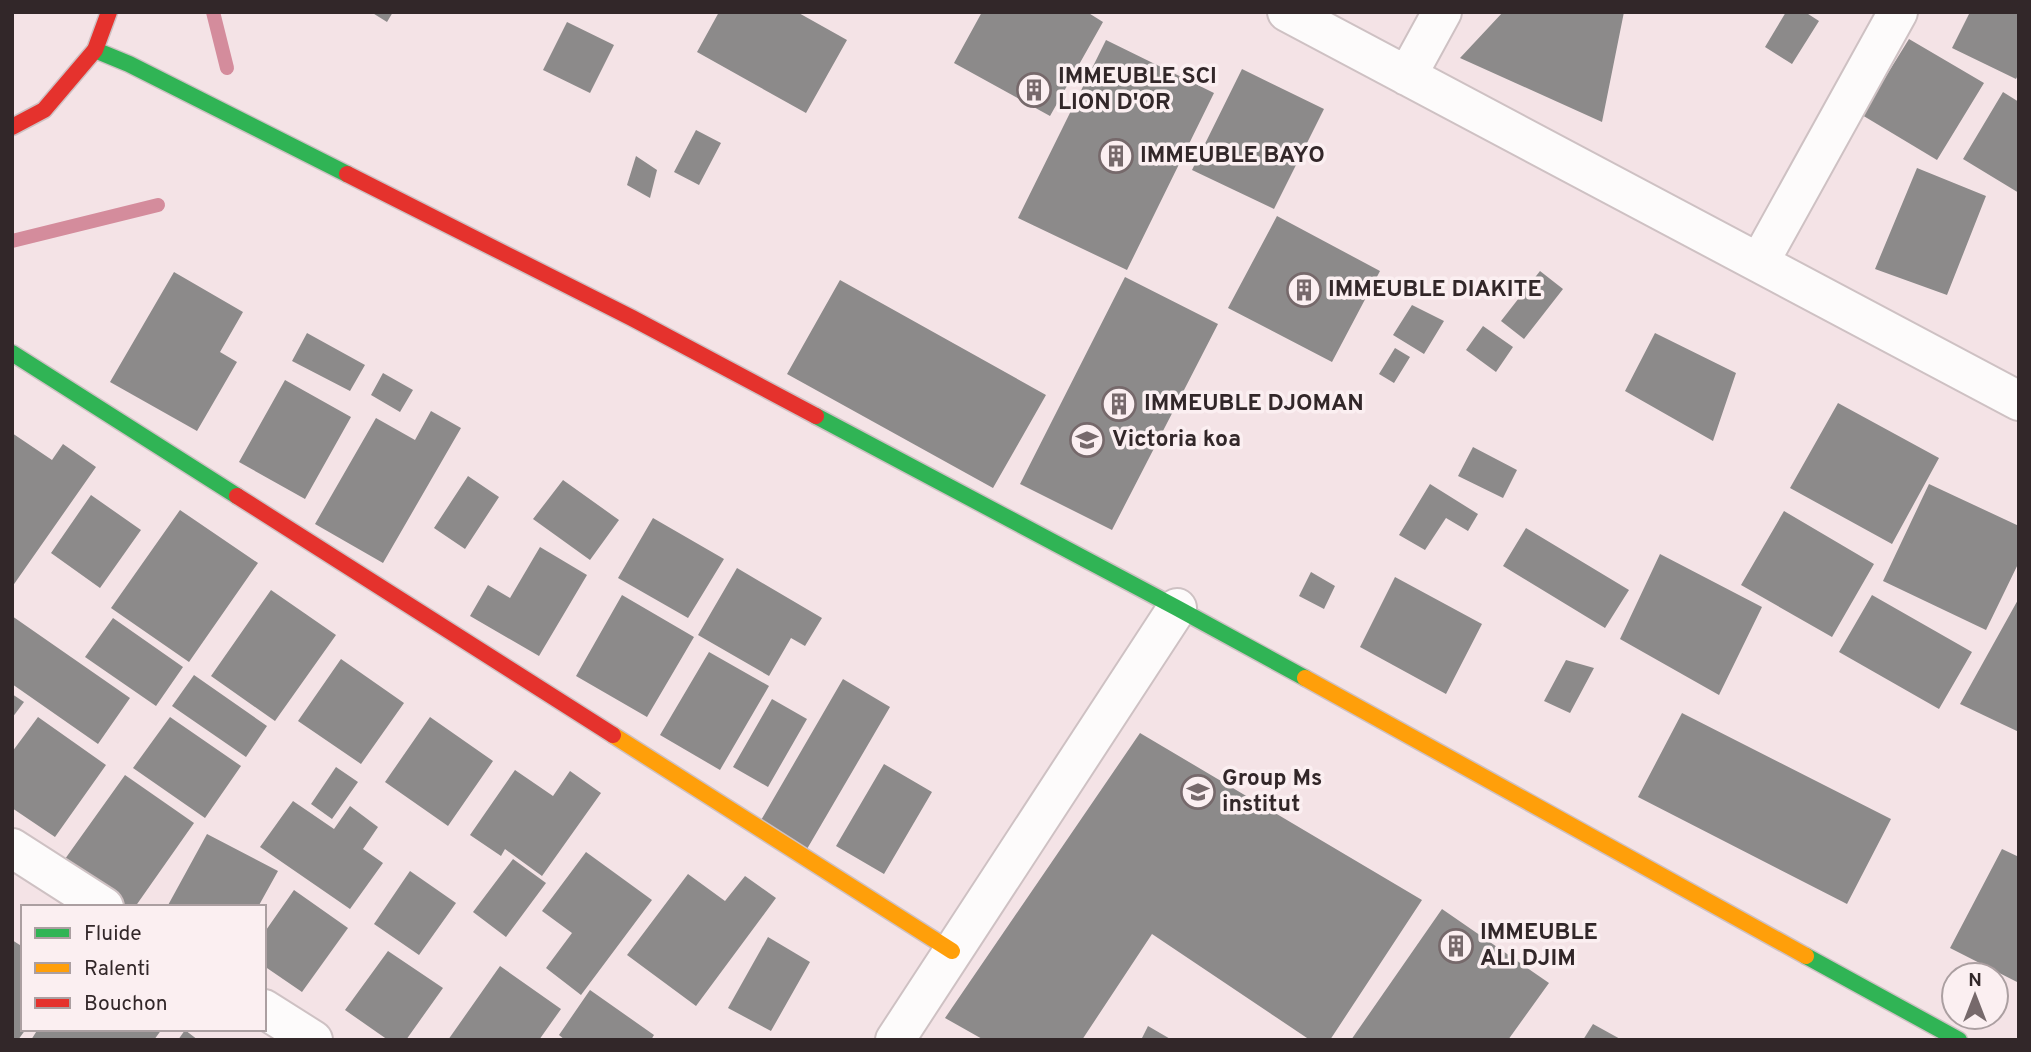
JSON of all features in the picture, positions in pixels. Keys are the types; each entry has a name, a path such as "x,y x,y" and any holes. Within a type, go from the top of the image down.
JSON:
{"street":[{"path":"12,127 44,110 95,50 109,12"},
{"path":"1287,12 2019,401"},
{"path":"1407,76 1442,12"},
{"path":"1759,263 1898,12"},
{"path":"95,50 129,64 632,318 1177,608 1959,1040"},
{"path":"12,353 952,951"},
{"path":"895,1040 1177,608"},
{"path":"12,848 101,905"},
{"path":"266,1010 313,1040"}],"building":[{"path":"371,12 393,12 387,22"},
{"path":"719,12 797,12 847,40 806,113 697,52"},
{"name":"IMMEUBLE SCI LION D'OR","path":"982,12 1087,12 1103,22 1050,116 954,63"},
{"path":"1503,12 1624,12 1602,122 1460,58"},
{"path":"1786,12 1805,12 1819,21 1792,64 1765,47"},
{"path":"1970,12 2019,12 2019,73 2016,79 1952,48"},
{"path":"567,22 614,45 590,93 543,70"},
{"path":"1909,39 1984,83 1937,160 1862,115"},
{"name":"IMMEUBLE BAYO","path":"1106,40 1214,93 1127,270 1018,218"},
{"path":"1242,69 1324,109 1274,209 1192,170"},
{"path":"2003,92 2019,102 2019,193 1963,159"},
{"path":"696,130 721,143 699,185 674,172"},
{"path":"636,156 657,170 650,198 627,185"},
{"path":"1917,168 1986,196 1947,295 1875,269"},
{"name":"IMMEUBLE DIAKITE","path":"1277,216 1380,271 1332,362 1228,308"},
{"path":"1540,271 1563,289 1524,339 1501,321"},
{"path":"174,272 243,312 220,352 237,362 197,431 110,382"},
{"name":"IMMEUBLE DJOMAN","path":"1125,277 1218,324 1112,530 1020,484"},
{"path":"840,280 1046,395 993,488 787,374"},
{"path":"1412,305 1444,321 1424,354 1393,335"},
{"path":"1483,326 1513,347 1496,372 1466,350"},
{"path":"307,333 365,365 350,391 292,361"},
{"path":"1655,333 1736,373 1713,441 1625,391"},
{"path":"1395,348 1410,357 1394,383 1379,374"},
{"path":"383,373 413,390 400,412 371,395"},
{"path":"285,380 351,417 305,499 239,462"},
{"path":"1838,403 1939,458 1892,544 1790,488"},
{"path":"431,411 461,428 383,563 315,524 376,418 415,440"},
{"path":"12,433 52,460 63,444 96,467 12,587"},
{"path":"1473,447 1517,470 1503,498 1458,476"},
{"path":"468,476 499,497 465,549 434,528"},
{"path":"563,480 619,520 590,560 533,519"},
{"path":"1430,484 1478,514 1468,531 1446,518 1425,550 1399,535"},
{"path":"1929,484 2019,526 2019,562 1986,630 1883,581"},
{"path":"91,495 141,530 100,588 51,553"},
{"path":"180,510 258,563 189,662 111,608"},
{"path":"1784,511 1874,564 1832,637 1741,585"},
{"path":"653,518 724,559 688,618 618,578"},
{"path":"1526,528 1629,590 1605,628 1503,566"},
{"path":"540,547 587,575 539,656 470,616 488,585 510,598"},
{"path":"1660,554 1762,607 1719,695 1620,639"},
{"path":"737,568 822,618 805,646 791,638 769,676 698,635"},
{"path":"1311,572 1335,586 1324,609 1299,596"},
{"path":"1395,577 1482,624 1446,694 1360,647"},
{"path":"271,590 336,635 275,721 211,676"},
{"path":"622,595 694,637 647,717 576,676"},
{"path":"1872,595 1972,652 1939,709 1839,652"},
{"path":"2019,598 2019,732 1960,704"},
{"path":"12,616 130,698 98,744 12,684"},
{"path":"113,618 183,667 156,706 85,657"},
{"path":"709,652 769,686 720,770 660,735"},
{"path":"341,659 404,703 361,764 298,721"},
{"path":"1566,660 1594,668 1570,713 1544,701"},
{"path":"194,675 267,726 246,757 172,706"},
{"path":"843,679 890,707 807,849 760,822"},
{"path":"12,694 24,702 12,718"},
{"path":"772,699 807,719 768,787 733,767"},
{"path":"1682,713 1891,819 1847,904 1638,797"},
{"path":"38,717 106,765 55,837 12,808 12,752"},
{"path":"170,717 241,766 205,818 133,768"},
{"path":"430,717 493,761 448,826 385,782"},
{"path":"1140,733 1422,900 1330,1040 1310,1040 1152,934 1082,1040 984,1040 945,1018"},
{"path":"884,764 932,792 884,874 836,846"},
{"path":"336,767 358,782 332,819 311,804"},
{"path":"515,770 553,796 570,771 601,793 542,876 505,849 501,856 470,835"},
{"path":"125,775 194,823 136,905 119,905 104,886 65,859"},
{"path":"293,801 334,829 350,806 378,827 363,849 383,863 350,909 260,847"},
{"path":"207,834 278,871 259,905 168,905"},
{"path":"2002,849 2019,857 2019,983 2010,978 2010,961 1976,961 1950,948"},
{"path":"586,852 652,900 581,995 546,968 572,933 542,911"},
{"path":"513,859 546,883 506,937 473,912"},
{"path":"410,871 456,903 419,955 374,924"},
{"path":"688,874 725,901 745,876 776,898 696,1006 627,955"},
{"path":"294,890 348,928 302,992 266,967 266,930"},
{"name":"IMMEUBLE ALI DJIM","path":"1442,909 1549,983 1508,1040 1351,1040"},
{"path":"768,937 810,962 771,1031 728,1008"},
{"path":"12,940 21,946 21,1031 25,1031 18,1040 12,1040"},
{"path":"388,951 443,988 406,1040 388,1040 345,1010"},
{"path":"500,966 561,1009 539,1040 448,1040"},
{"path":"590,990 654,1035 651,1040 565,1040 559,1035"},
{"path":"1593,1024 1622,1040 1583,1040"},
{"path":"1148,1026 1172,1040 1141,1040"},
{"path":"37,1031 161,1031 154,1040 31,1040"},
{"path":"186,1031 198,1040 178,1040"}],"waterway":[{"path":"213,12 227,68"},
{"path":"12,241 158,205"}],"traffic: fast":[{"path":"95,50 129,64 347,174"},
{"path":"12,353 237,496"},
{"path":"816,416 1305,678"},
{"path":"1806,956 1959,1040"}],"traffic: slow":[{"path":"1305,678 1806,956"},
{"path":"613,735 952,951"}],"traffic: jam":[{"path":"12,127 44,110 95,50 109,12"},
{"path":"347,174 632,318 816,416"},
{"path":"237,496 613,735"}],"place":[{"name":"IMMEUBLE SCI LION D'OR","path":"1034,90"},
{"name":"IMMEUBLE BAYO","path":"1116,156"},
{"name":"IMMEUBLE DIAKITE","path":"1304,290"},
{"name":"IMMEUBLE DJOMAN","path":"1119,404"},
{"name":"Victoria koa","path":"1087,440"},
{"name":"Group Ms institut","path":"1198,792"},
{"name":"IMMEUBLE ALI DJIM","path":"1456,946"}]}
